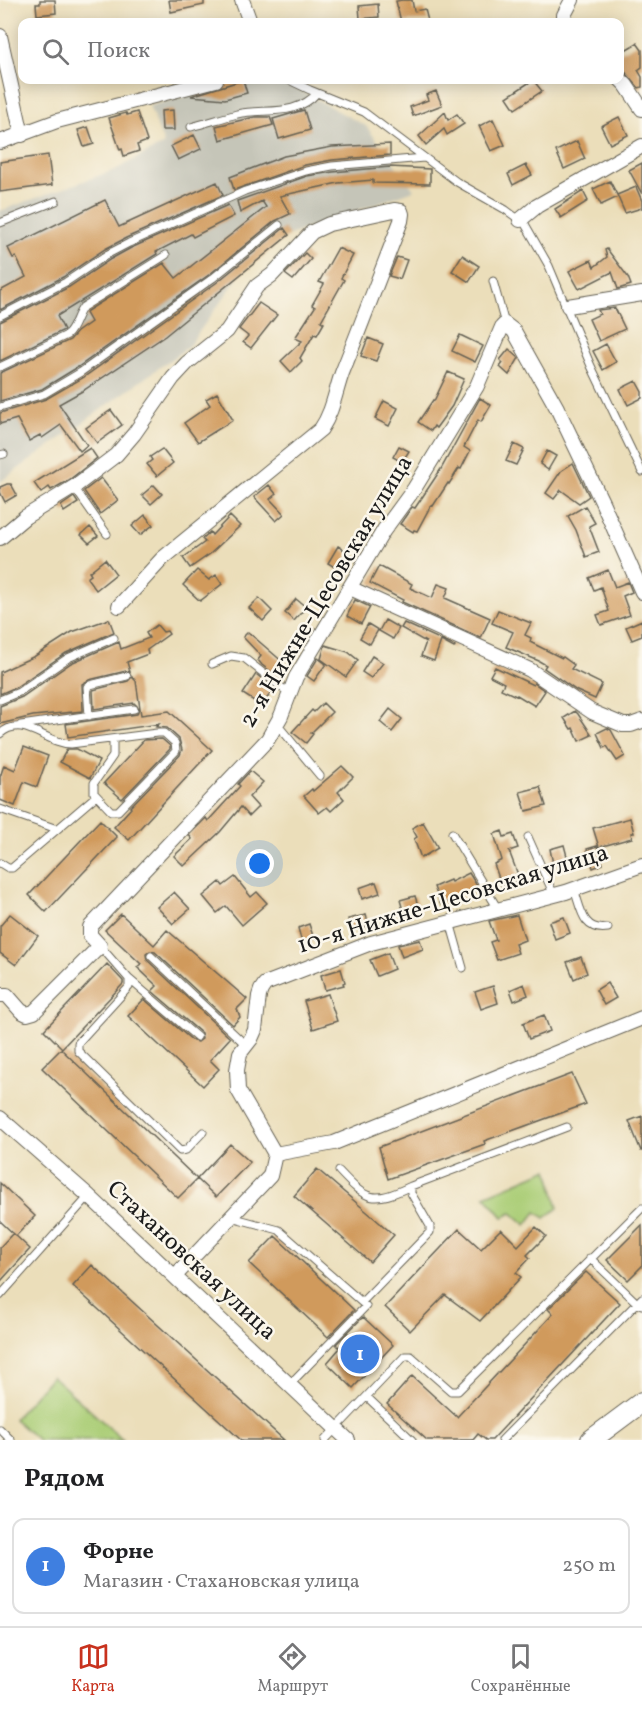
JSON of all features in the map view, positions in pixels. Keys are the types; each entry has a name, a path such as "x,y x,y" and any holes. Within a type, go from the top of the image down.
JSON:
{"main road":[{"path":"591,1440 642,1402"}],"street":[{"path":"242,0 249,18"},
{"path":"564,18 572,0"},
{"path":"0,36 22,135"},
{"path":"624,83 642,110"},
{"path":"0,142 57,121 200,84"},
{"path":"520,220 537,206 642,146"},
{"path":"0,538 25,517 75,487 116,455 134,434 172,378 227,331 251,293 272,275 312,232 329,224 396,209 402,212 401,221 340,378 332,409 321,429 162,560 119,606"},
{"path":"568,306 642,294"},
{"path":"505,324 514,331 557,408 642,592"},
{"name":"2-я Нижне-Цесовская улица","path":"100,946 90,935 90,927 268,739 277,724 296,677 384,530 414,489 477,386 505,324"},
{"path":"350,588 530,670 592,712 622,725 642,721"},
{"name":"10-я Нижне-Цесовская улица","path":"275,1154 238,1090 238,1060 255,1030 259,996 265,984 371,943 574,890 642,865"},
{"path":"0,995 7,995 21,1011 27,1014 34,1012 100,946"},
{"path":"175,1276 270,1176 275,1154 334,1143 642,1018"},
{"name":"Стахановская улица","path":"0,1118 89,1196 348,1440"}],"lane":[{"path":"298,84 364,112 457,182 520,220 531,232 568,306 591,366 642,472"},
{"path":"191,127 247,113 288,111 304,105 317,93"},
{"path":"0,316 66,282 129,243 245,190 306,171 332,166 424,158"},
{"path":"0,223 56,201"},
{"path":"0,407 44,394 81,372 213,278 279,225"},
{"path":"0,368 67,335 83,307 166,255"},
{"path":"493,281 505,324"},
{"path":"75,487 108,534"},
{"path":"0,700 19,692 68,658 114,638"},
{"path":"212,664 231,656 244,658 290,694"},
{"path":"89,716 87,687 128,676"},
{"path":"0,734 15,725 134,709"},
{"path":"277,724 320,776"},
{"path":"15,725 65,744 161,732 170,737 177,747 173,756 122,808 111,811 94,793 94,783 113,756 113,739"},
{"path":"0,863 12,868 96,796"},
{"path":"0,809 57,829"},
{"path":"452,833 498,909"},
{"path":"528,837 554,895"},
{"path":"574,890 584,918 590,926 600,929 608,928"},
{"path":"450,922 463,968"},
{"path":"100,946 129,979 197,1037"},
{"path":"151,956 247,1046"},
{"path":"129,979 129,987 78,1043 78,1051 180,1151 186,1150 203,1132"},
{"path":"339,1171 357,1191 372,1197 389,1197 411,1186 567,1126"},
{"path":"362,1302 430,1232 430,1226 411,1193 411,1186"},
{"path":"0,1296 89,1196"},
{"path":"325,1440 404,1357 411,1356 451,1391 456,1392 642,1208"},
{"path":"230,1217 279,1230 366,1307 289,1385"},
{"path":"502,1440 640,1302 590,1258"},
{"path":"367,1397 412,1440"},
{"path":"0,1429 11,1440"}],"shaded area":[{"path":"230,84 287,84 366,126 414,190 262,245 188,347 0,482 0,211 115,170 164,144 149,106"}],"green space":[{"path":"548,1169 558,1208 545,1218 536,1212 526,1225 512,1213 503,1217 485,1196"},
{"path":"52,1376 123,1440 38,1440 14,1419"}],"building":[{"path":"40,0 55,0 56,13 37,15 36,4 40,4"},
{"path":"169,0 204,0 204,5 171,12"},
{"path":"412,0 414,11 425,9 427,18 400,18 396,1"},
{"path":"378,4 379,17 360,18 359,6"},
{"path":"637,43 642,50 642,67 638,70 642,77 642,87 639,88 624,71 624,51"},
{"path":"230,84 244,84 247,93 225,99 191,96"},
{"path":"527,84 536,84 542,91 515,109 507,97"},
{"path":"436,91 442,105 413,116 410,107 428,100 426,95"},
{"path":"173,110 174,130 162,130 161,111"},
{"path":"304,110 310,130 279,139 273,119"},
{"path":"137,112 147,141 137,145 139,151 124,156 109,118"},
{"path":"445,112 448,120 457,114 464,124 447,135 444,129 426,145 419,136"},
{"path":"255,117 270,117 273,125 220,140 216,126"},
{"path":"619,117 628,135 610,144 601,126"},
{"path":"493,119 505,145 491,151 479,126"},
{"path":"88,127 94,144 84,147 78,130"},
{"path":"194,135 201,149 178,160 171,146"},
{"path":"577,141 585,159 564,169 556,151"},
{"path":"390,144 390,155 332,160 305,165 234,190 230,177 284,156 332,147"},
{"path":"48,155 52,185 0,192 0,162"},
{"path":"642,163 642,194 629,170"},
{"path":"526,165 532,175 513,185 508,174"},
{"path":"390,167 430,169 430,184 373,183 373,180 338,183 280,196 290,214 275,221 210,274 78,367 42,389 0,401 0,373 70,340 91,322 87,311 164,263 176,278 266,207 262,201 240,213 237,201 307,176"},
{"path":"610,181 618,197 601,205 593,189"},
{"path":"217,182 223,195 126,238 63,277 0,310 0,291 26,277 16,257 13,258 8,248 105,200 119,227"},
{"path":"636,187 642,201 642,208 625,213 617,195"},
{"path":"583,191 588,201 561,218 555,209"},
{"path":"228,205 234,216 193,237 191,234 156,252 157,254 57,316 64,330 0,361 0,322 69,287 131,248"},
{"path":"284,228 289,235 165,336 59,404 87,445 80,451 61,425 42,438 40,435 29,441 17,419 0,424 0,413 46,399 84,377 216,283"},
{"path":"338,248 353,255 341,278 344,280 321,321 324,323 317,335 314,334 300,358 302,361 291,372 281,361 302,341 295,338 315,307 312,305 324,284 319,282"},
{"path":"607,249 628,277 631,285 618,289 612,272 579,289 569,271 591,260 594,267 607,257 605,250"},
{"path":"305,253 311,259 293,280 285,274"},
{"path":"462,255 479,266 469,282 452,271"},
{"path":"397,257 407,260 400,279 389,276"},
{"path":"259,303 277,315 251,348 243,342 248,336 239,329"},
{"path":"615,308 625,329 599,341 589,319 600,314 598,310"},
{"path":"460,335 483,346 475,362 452,351"},
{"path":"368,338 383,344 376,361 361,356"},
{"path":"606,344 616,362 603,370 593,351"},
{"path":"509,349 519,358 509,375 500,367 503,363 500,360"},
{"path":"448,372 464,379 452,406 436,428 434,426 431,431 418,422 434,401"},
{"path":"636,381 642,392 642,398 628,405 620,389"},
{"path":"217,393 233,420 198,442 184,423 210,405 206,399"},
{"path":"480,398 491,405 481,422 478,420 464,447 470,451 461,469 459,468 433,506 431,505 417,531 413,532 400,524 412,507 415,508 441,469"},
{"path":"384,401 398,408 389,426 375,419"},
{"path":"111,410 122,425 97,443 86,428"},
{"path":"514,444 524,449 516,465 506,461"},
{"path":"399,446 409,451 402,462 393,457"},
{"path":"90,448 97,458 69,480 51,490 49,487 41,493 34,483"},
{"path":"162,449 173,463 157,476 147,464 152,460 150,457"},
{"path":"547,451 556,456 548,470 540,464"},
{"path":"573,463 589,496 579,503 561,490 554,499 546,493 561,471"},
{"path":"101,478 118,500 100,514 84,491"},
{"path":"11,484 17,495 5,502 0,487"},
{"path":"154,485 162,494 151,504 142,495"},
{"path":"269,485 276,494 270,499 284,514 276,521 254,497"},
{"path":"74,497 78,503 64,512 61,506"},
{"path":"585,506 595,523 589,526 599,552 586,557 568,516"},
{"path":"145,515 153,525 140,535 132,526"},
{"path":"230,516 240,526 210,554 190,568 183,558 205,542 202,539 210,532 212,535"},
{"path":"90,527 98,536 89,543 81,535"},
{"path":"338,546 349,553 339,570 328,563"},
{"path":"105,559 116,574 96,590 87,578 91,575 89,572"},
{"path":"379,566 412,584 410,588 432,598 438,584 449,588 445,598 490,618 481,638 402,602 403,600 370,583"},
{"path":"197,570 209,580 216,575 222,584 200,601 183,585"},
{"path":"608,570 615,587 628,582 632,592 623,596 630,615 601,625 597,615 609,611 601,587 594,590 589,578"},
{"path":"259,598 272,611 263,621 249,608"},
{"path":"296,599 306,607 294,621 285,613"},
{"path":"355,600 370,607 361,624 347,616"},
{"path":"498,610 531,623 525,635 531,638 530,642 563,657 574,665 571,669 602,684 595,699 577,691 544,668 546,665 506,647 513,632 492,623"},
{"path":"109,619 114,632 66,653 16,687 0,694 0,672 35,656 72,632"},
{"path":"385,620 399,628 393,639 379,631"},
{"path":"642,620 642,636 632,640 626,627"},
{"path":"404,623 455,646 454,648 441,641 434,661 421,656 426,642 401,628"},
{"path":"368,624 378,630 370,644 360,638"},
{"path":"157,625 163,632 167,631 169,634 147,650 148,654 127,662 130,672 89,680 82,684 83,711 33,716 0,724 0,706 22,697 71,663 119,642 121,649 149,638 146,633"},
{"path":"248,632 284,663 274,674 262,665 258,660 261,656 243,637"},
{"path":"325,645 348,652 358,660 346,677 321,659"},
{"path":"372,656 383,663 371,678 362,672"},
{"path":"318,658 326,664 314,681 307,676"},
{"path":"495,667 533,685 534,683 545,691 535,706 501,689 504,683 490,676"},
{"path":"256,674 267,683 264,685 272,691 262,706 243,694"},
{"path":"132,677 136,681 141,715 169,711 212,750 129,840 114,827 180,755 182,750 179,739 167,728 156,727 159,724 68,737 66,724 137,714 139,708 134,703 94,709 93,690 128,681"},
{"path":"323,703 332,712 311,733 313,734 306,743 292,732 312,710 314,712"},
{"path":"390,709 402,719 392,732 380,722"},
{"path":"575,711 592,735 579,741 573,728 571,729 564,718"},
{"path":"607,728 611,730 625,756 617,761 607,746 604,748 597,733"},
{"path":"162,739 170,746 170,749 122,799 104,783 144,740"},
{"path":"24,747 48,756 37,787 24,782 15,806 0,800 0,777 4,765 15,770"},
{"path":"67,749 77,749 99,761 90,778 60,762"},
{"path":"342,766 353,777 338,792 344,799 331,811 327,807 319,813 304,796"},
{"path":"250,771 263,782 249,797 258,807 249,816 241,807 220,832 184,866 174,856 192,839 189,835 206,818 208,821 240,786 238,784"},
{"path":"540,787 546,806 526,811 520,792"},
{"path":"630,818 634,833 631,833 632,838 599,847 593,828"},
{"path":"100,820 117,837 46,912 29,895"},
{"path":"423,822 438,848 421,858 414,839 417,837 412,828"},
{"path":"502,831 504,837 513,834 518,848 509,851 520,880 502,887 494,864 502,860 494,834"},
{"path":"564,845 568,860 553,864 550,849"},
{"path":"597,846 603,864 593,868 587,849"},
{"path":"469,873 479,889 441,905 434,887"},
{"path":"235,877 251,897 257,892 267,903 242,925 226,906 217,913 203,896 220,882 223,886"},
{"path":"376,882 380,893 362,899 359,888"},
{"path":"174,892 190,909 173,924 157,907"},
{"path":"415,896 420,912 405,917 400,900"},
{"path":"10,914 38,936 16,965 0,953 0,926"},
{"path":"121,914 154,945 167,930 247,999 237,1009 240,1017 233,1025 155,952 150,951 146,954 147,960 230,1038 210,1060 219,1069 203,1086 128,1016 144,999 193,1041 198,1042 202,1039 201,1033 152,991 157,986 137,967 141,964 105,930"},
{"path":"366,915 369,926 350,931 348,919"},
{"path":"517,915 525,940 515,944 518,953 497,960 490,942 496,940 489,921"},
{"path":"564,917 570,933 555,939 549,922"},
{"path":"309,924 314,939 302,943 298,928"},
{"path":"420,940 423,949 402,957 398,945"},
{"path":"388,953 394,969 377,976 370,960"},
{"path":"581,957 587,973 574,979 567,962"},
{"path":"107,964 123,981 123,984 62,1048 44,1030"},
{"path":"341,969 344,985 325,990 321,975"},
{"path":"607,983 616,998 604,1005 596,990"},
{"path":"524,984 528,995 514,1001 510,990"},
{"path":"493,986 498,1003 481,1009 475,992"},
{"path":"328,994 337,1021 313,1029 304,1001"},
{"path":"544,1015 550,1031 529,1039 523,1023"},
{"path":"61,1049 197,1179 178,1198 42,1068"},
{"path":"572,1074 586,1104 388,1179 379,1147"},
{"path":"642,1116 642,1151 641,1151 629,1121"},
{"path":"230,1144 250,1162 216,1197 197,1179"},
{"path":"317,1169 394,1235 370,1262 294,1196"},
{"path":"0,1183 35,1216 16,1236 0,1221"},
{"path":"642,1225 642,1266 628,1280 607,1260"},
{"path":"536,1227 546,1236 527,1255 530,1258 516,1273 521,1277 480,1321 445,1295 410,1331 385,1307 459,1229 481,1249 501,1229 518,1246"},
{"path":"13,1233 30,1249 0,1282 0,1247"},
{"path":"275,1236 354,1310 328,1337 249,1263"},
{"path":"92,1265 284,1440 241,1440 73,1286"},
{"path":"586,1272 620,1303 492,1440 486,1440 478,1434 473,1440 427,1440 387,1404 412,1376 457,1417 553,1314 548,1309"},
{"path":"363,1317 393,1345 353,1388 327,1363 340,1348 336,1344"}],"place":[{"name":"Форне","path":"360,1354"}]}
